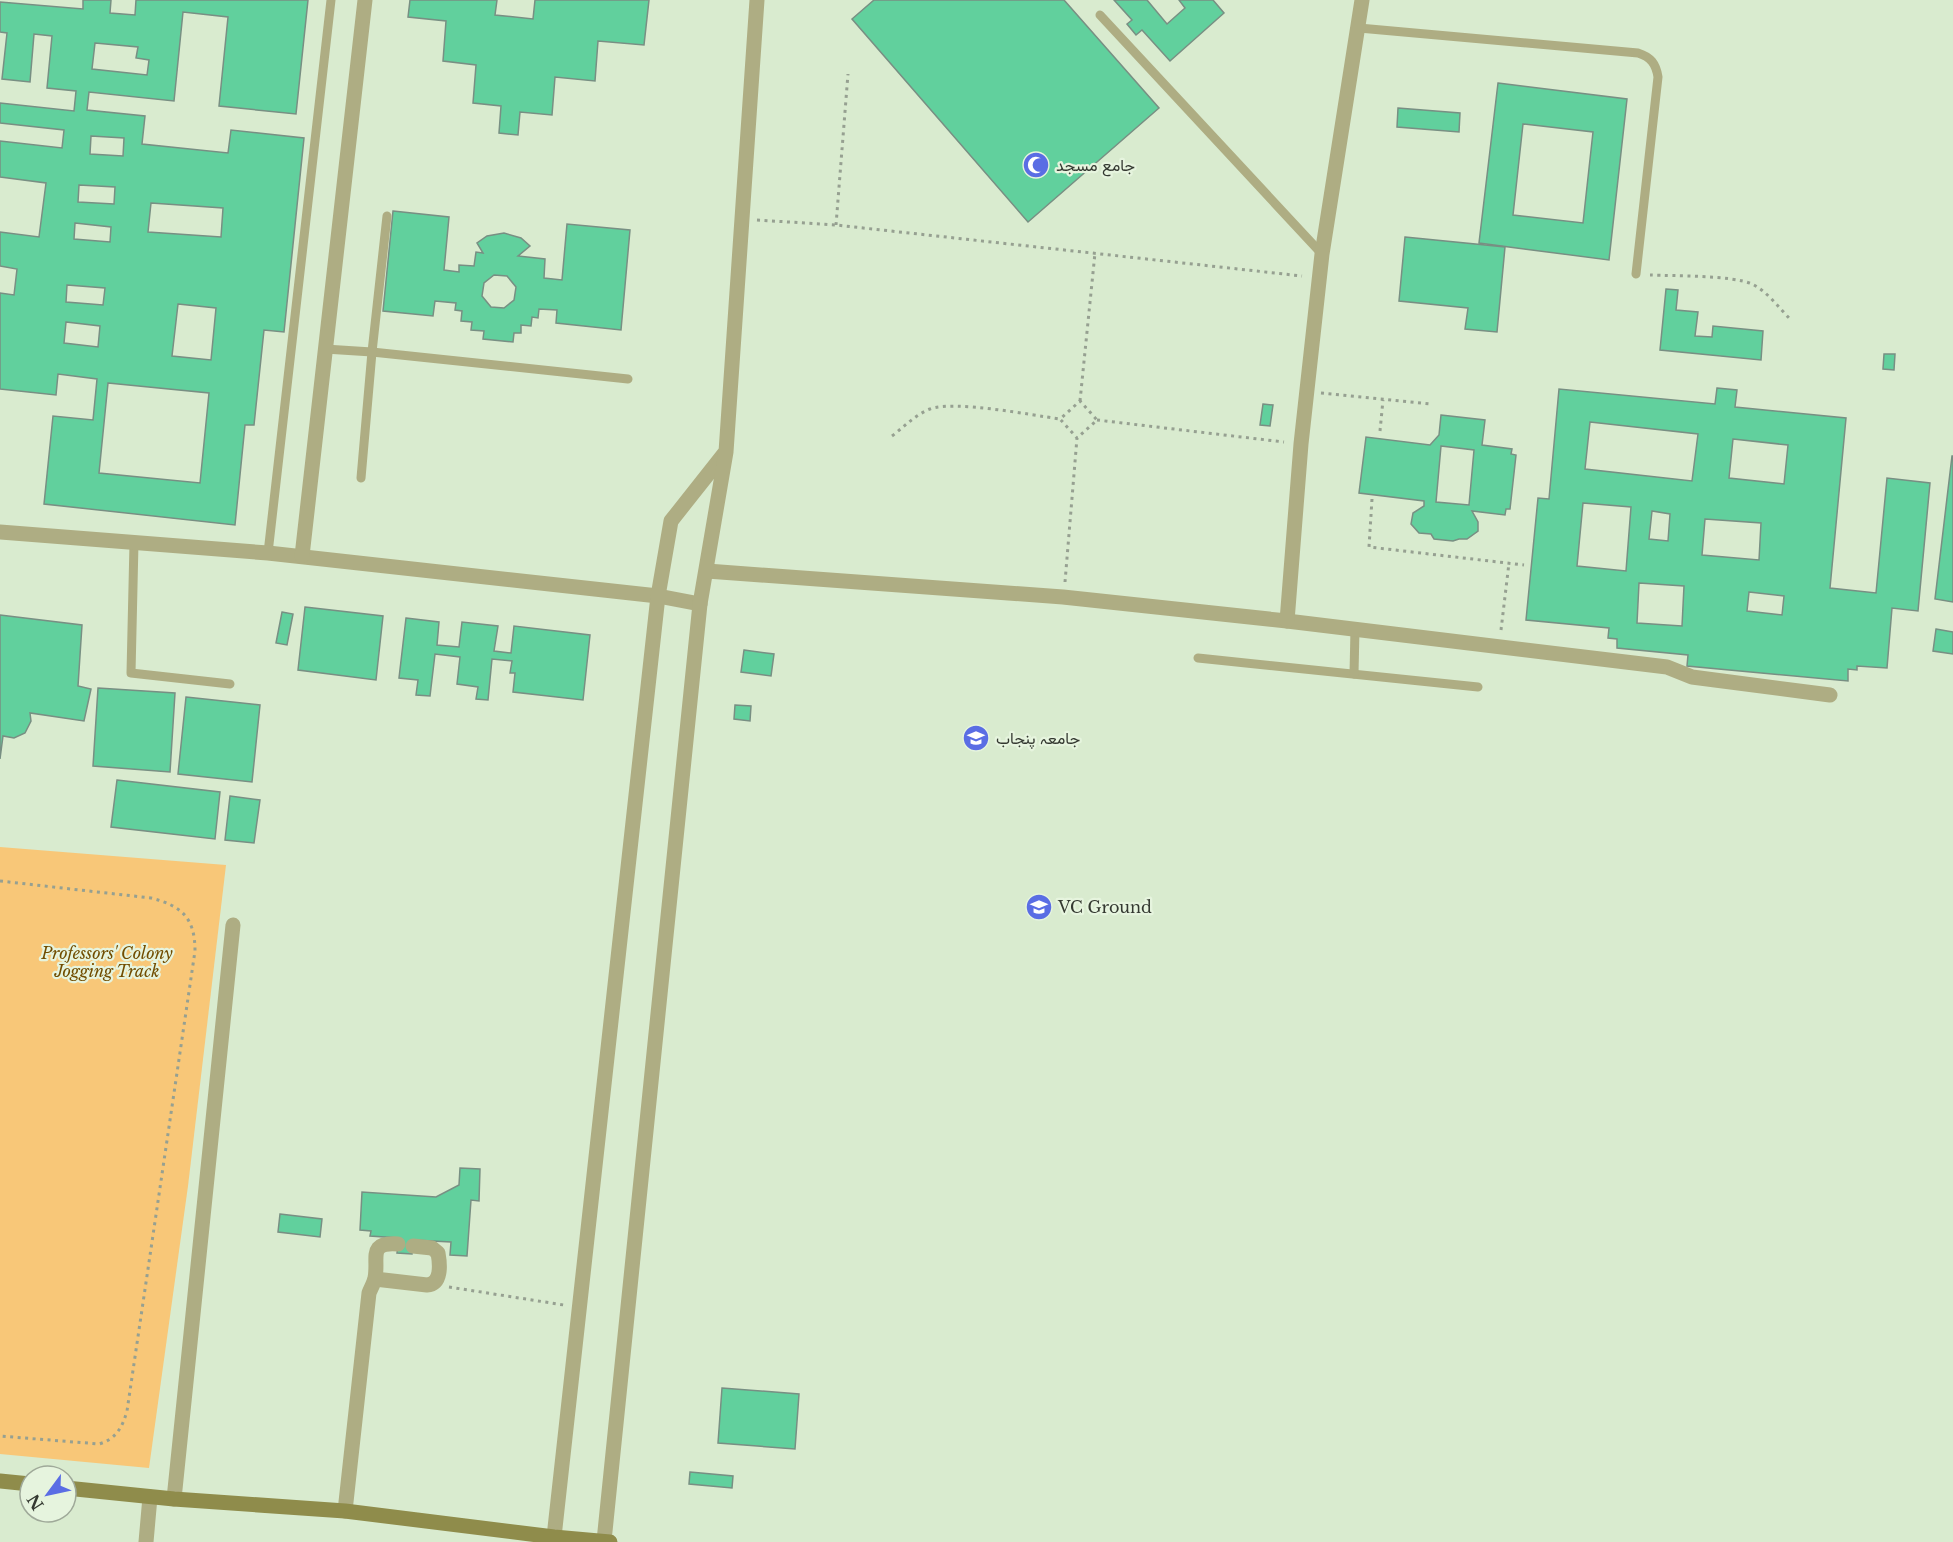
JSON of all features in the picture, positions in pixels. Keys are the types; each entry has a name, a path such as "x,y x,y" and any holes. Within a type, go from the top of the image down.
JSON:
{"street":[{"path":"302,556 365,0"},
{"path":"78,1489 174,1499 345,1511 607,1542 700,604 726,452 757,0"},
{"path":"1287,621 1301,444 1319,278 1362,0"},
{"path":"554,1537 658,596 671,521 726,452"},
{"path":"0,532 302,556 658,596 700,604"},
{"path":"707,571 1064,597 1287,621 1667,667 1692,677 1830,695"},
{"path":"174,1499 233,925"},
{"path":"345,1511 369,1293 375,1279 378,1249 384,1244 405,1245 432,1248 438,1253 438,1278 432,1285 375,1279"},
{"path":"0,1481 18,1483"},
{"path":"146,1542 150,1497"}],"lane":[{"path":"268,553 332,0"},
{"path":"1100,15 1322,254"},
{"path":"1359,28 1646,55 1653,62 1658,77 1636,274"},
{"path":"361,478 387,216"},
{"path":"325,349 628,379"},
{"path":"134,543 131,673 230,684"},
{"path":"1354,674 1355,629"},
{"path":"1198,658 1478,687"}],"path":[{"path":"836,225 848,74"},
{"path":"743,219 836,225 1319,278"},
{"path":"1060,419 1080,401 1095,253"},
{"path":"1636,274 1736,280 1764,292 1790,319"},
{"path":"1306,392 1430,404"},
{"path":"1380,431 1383,399"},
{"path":"1080,401 1097,420 1301,444"},
{"path":"892,436 916,415 932,408 950,405 1060,419 1077,438"},
{"path":"1064,597 1077,438 1097,420"},
{"path":"1372,499 1369,547 1524,565"},
{"path":"1500,647 1509,563"},
{"path":"0,881 151,898 170,903 182,910 189,920 195,938 195,951 124,1423 118,1433 108,1441 99,1444 0,1436"},
{"path":"436,1282 448,1287 580,1307"}],"shaded area":[{"name":"جامعہ پنجاب","path":"0,0 1953,0 1953,1542 0,1542"}],"green space":[{"name":"Professors' Colony Jogging Track","path":"0,847 226,865 188,1186 149,1468 0,1454"}],"building":[{"path":"83,0 111,0 110,13 135,15 136,0 308,0 296,114 219,106 228,17 183,12 174,101 89,92 87,110 145,116 142,144 228,153 231,130 304,138 284,332 264,330 254,425 245,425 235,525 44,504 53,416 93,420 97,379 58,374 56,395 0,389 0,293 14,295 17,269 0,266 0,232 39,237 46,183 0,177 0,141 62,148 64,130 0,123 0,103 74,111 76,91 47,88 52,36 34,34 30,82 2,79 7,33 0,32 0,2 83,9","holes":["95,43 138,47 136,58 149,60 147,75 92,69","91,136 124,138 123,156 90,154","79,185 115,187 114,204 78,202","151,203 223,208 221,237 148,232","75,223 111,227 110,242 74,239","67,285 105,288 103,305 66,302","178,304 216,308 211,360 172,356","66,322 100,326 98,347 64,343","108,383 209,393 200,483 99,473"]},
{"path":"410,0 497,0 495,15 533,19 535,0 649,0 644,45 598,41 595,81 555,77 552,115 520,112 518,135 499,133 501,106 473,103 476,65 443,61 446,21 408,17"},
{"name":"جامع مسجد","path":"874,0 1064,0 1159,108 1028,222 852,19"},
{"path":"1114,0 1147,0 1167,24 1185,8 1179,0 1213,0 1224,13 1170,61 1142,30 1136,35 1127,24 1132,20"},
{"path":"1498,83 1627,99 1609,260 1479,243","holes":["1523,124 1593,132 1583,223 1513,215"]},
{"path":"1398,108 1460,113 1459,132 1397,127"},
{"path":"393,211 449,217 444,270 459,272 459,265 474,266 476,252 483,253 477,243 487,236 504,233 521,238 530,246 518,256 545,259 544,278 562,280 567,224 630,230 621,330 556,323 557,310 539,309 538,318 532,317 531,326 521,325 521,333 514,333 513,342 483,339 484,331 471,330 472,322 461,321 462,311 455,310 456,303 435,301 433,316 383,311","holes":["494,275 507,276 516,287 514,300 504,308 491,307 482,296 484,283"]},
{"path":"1405,237 1505,247 1497,332 1465,329 1468,308 1399,301"},
{"path":"1666,289 1678,290 1676,310 1698,312 1695,336 1712,337 1713,326 1763,331 1761,360 1660,350"},
{"path":"1884,354 1895,354 1894,370 1883,369"},
{"path":"1717,388 1737,390 1735,407 1846,418 1830,588 1876,593 1887,478 1930,483 1918,611 1892,608 1887,668 1857,666 1857,670 1848,669 1848,681 1687,666 1688,655 1617,648 1617,639 1608,638 1609,628 1526,620 1538,498 1549,499 1559,389 1715,404","holes":["1590,422 1698,434 1692,481 1585,469","1733,439 1788,445 1784,484 1729,478","1583,503 1631,507 1626,571 1577,566","1652,511 1670,514 1668,541 1649,539","1705,519 1761,523 1759,560 1702,555","1639,583 1684,586 1682,626 1637,623","1749,592 1784,596 1782,615 1747,611"]},
{"path":"1263,404 1273,405 1270,426 1260,425"},
{"path":"1441,415 1485,420 1482,445 1512,449 1511,454 1516,455 1510,509 1506,509 1505,515 1472,511 1478,522 1478,531 1467,539 1453,541 1434,539 1431,534 1419,533 1411,524 1413,513 1424,506 1424,501 1359,493 1366,437 1430,445 1439,435","holes":["1441,446 1474,450 1469,505 1436,502"]},
{"path":"1953,456 1953,602 1935,599"},
{"path":"305,607 383,616 376,680 298,670"},
{"path":"282,612 293,614 287,645 276,643"},
{"path":"0,615 82,625 78,686 91,689 84,721 30,713 31,721 25,733 14,738 3,736 0,759"},
{"path":"406,618 439,622 437,645 459,647 462,622 498,626 494,651 511,653 514,626 590,635 583,700 513,692 515,673 510,673 512,661 492,659 488,700 476,699 478,687 457,684 460,657 435,654 430,696 416,695 418,680 399,678"},
{"path":"1936,629 1953,632 1953,654 1933,651"},
{"path":"744,650 774,654 771,676 741,672"},
{"path":"98,688 175,693 170,772 93,766"},
{"path":"186,697 260,705 252,782 178,774"},
{"path":"735,705 751,706 750,721 734,719"},
{"path":"117,780 220,792 215,839 111,827"},
{"path":"230,796 260,800 254,843 225,840"},
{"path":"460,1168 480,1169 479,1201 471,1200 467,1256 450,1255 451,1242 413,1240 412,1254 397,1253 399,1238 370,1236 371,1231 360,1230 362,1192 436,1197 459,1185"},
{"path":"280,1214 322,1219 320,1237 278,1232"},
{"path":"722,1388 799,1394 795,1449 718,1443"},
{"path":"690,1472 733,1476 732,1488 689,1484"}],"place":[{"name":"جامع مسجد","path":"1036,165"},
{"name":"جامعہ پنجاب","path":"976,738"},
{"name":"VC Ground","path":"1039,907"}]}
